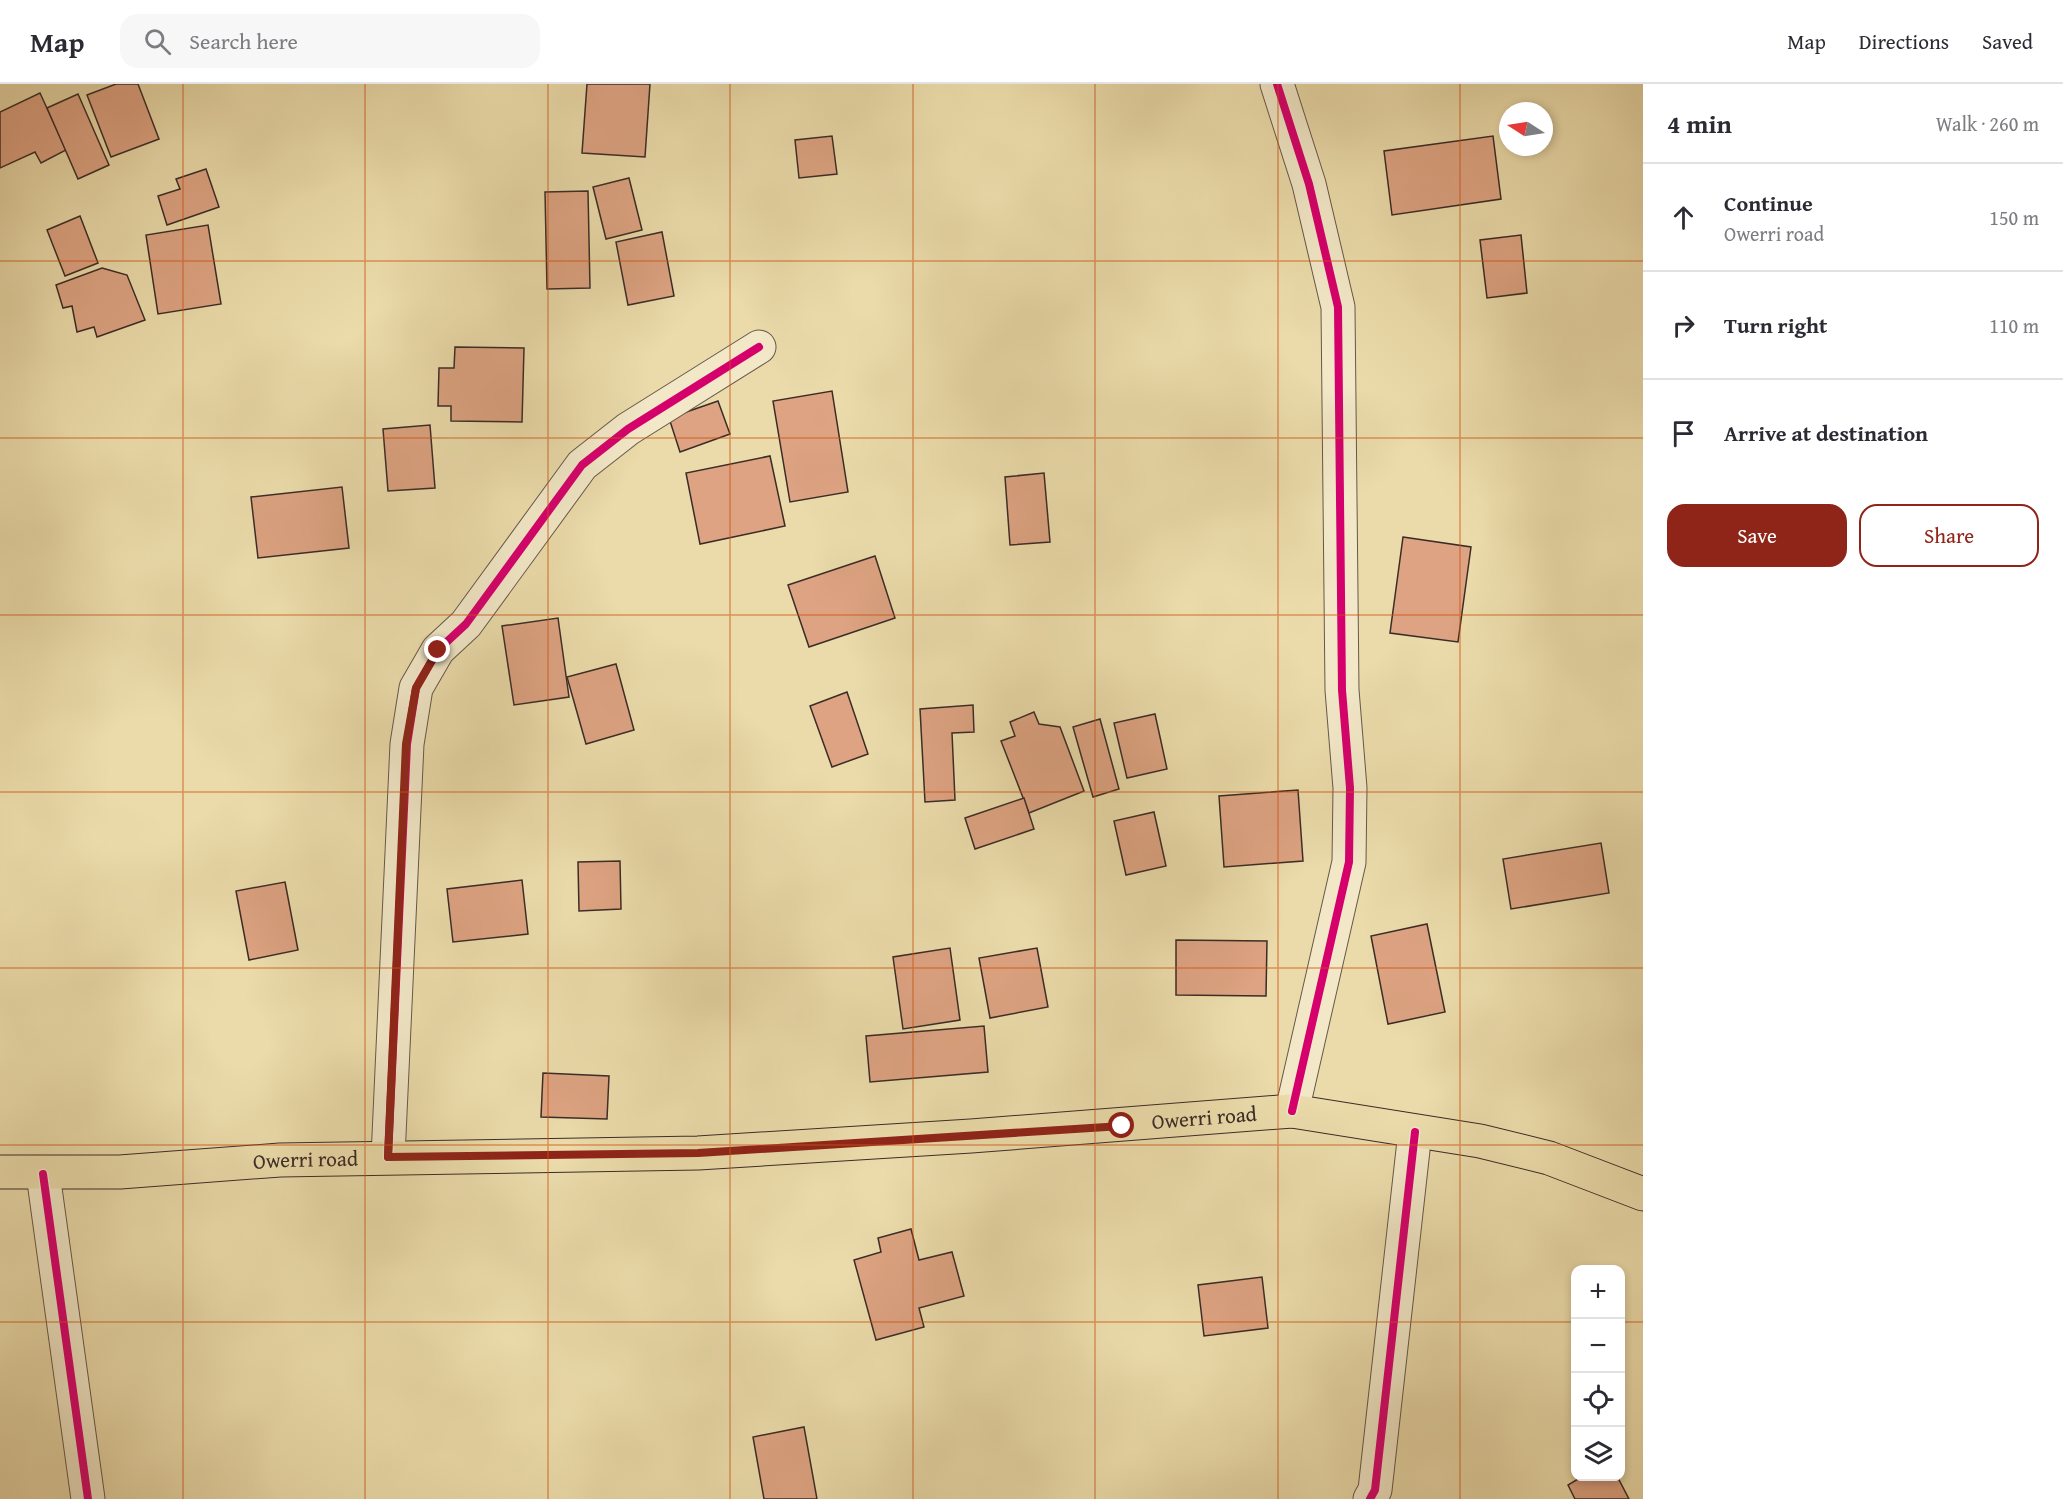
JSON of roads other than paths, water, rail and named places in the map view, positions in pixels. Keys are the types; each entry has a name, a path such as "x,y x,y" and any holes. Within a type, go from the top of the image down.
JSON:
{"main road":[{"name":"Owerri road","path":"0,1172 43,1174 120,1172 280,1160 388,1157 698,1153 972,1136 1292,1111 1480,1141 1549,1158 1643,1194"}],"street":[{"path":"1277,84 1309,184 1338,307 1342,690 1350,788 1349,862 1292,1111"},
{"path":"388,1157 406,744 416,688 438,650 466,624 582,465 627,429 759,347"},
{"path":"1370,1499 1375,1490 1415,1132"},
{"path":"43,1174 88,1499"}]}
